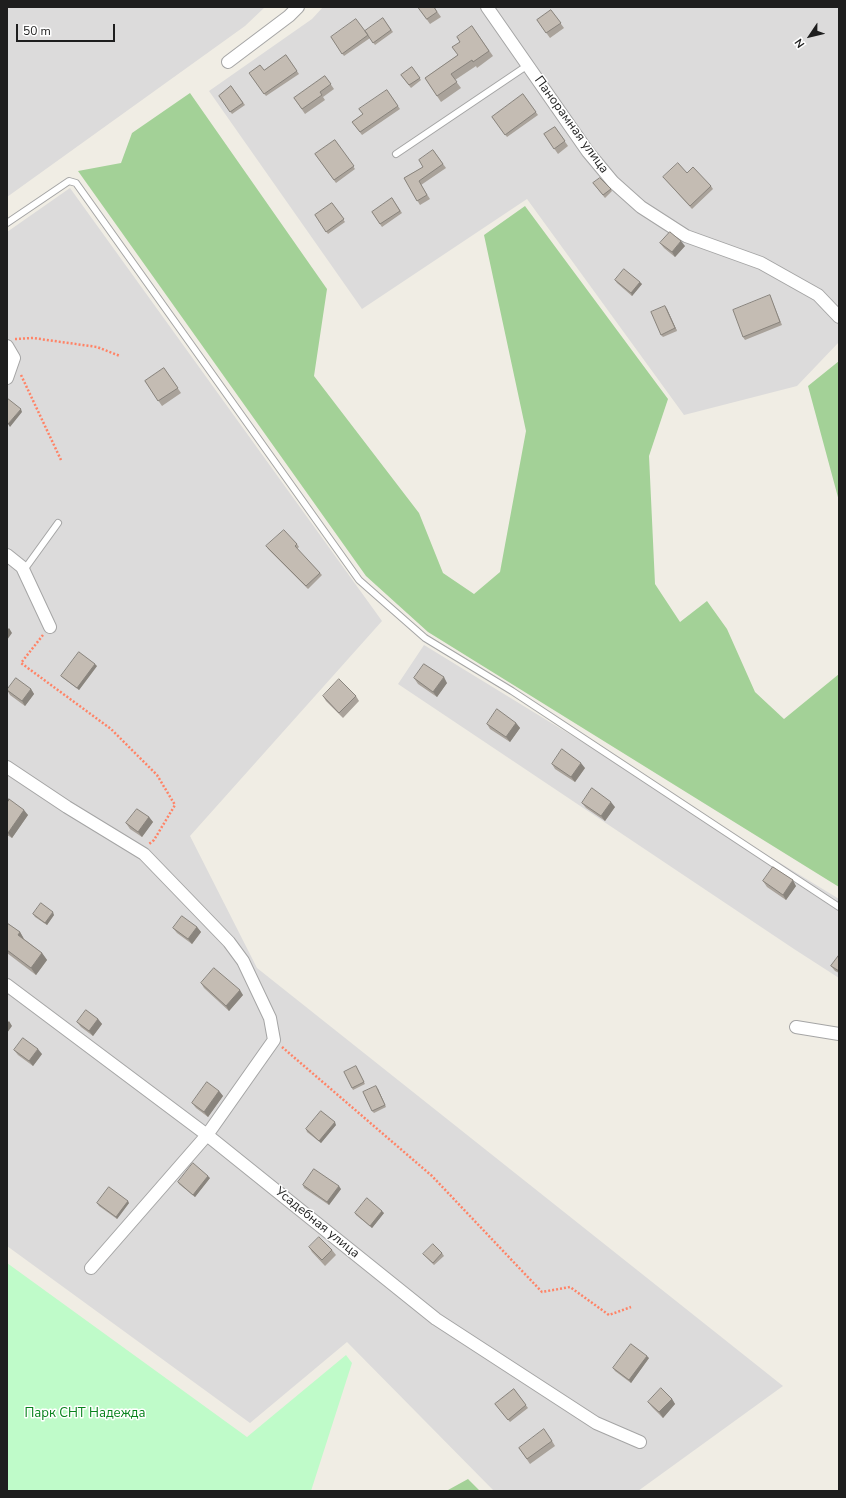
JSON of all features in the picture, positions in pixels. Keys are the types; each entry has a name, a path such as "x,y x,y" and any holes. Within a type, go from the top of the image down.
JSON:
{"street":[{"path":"228,62 289,16 298,7"},
{"name":"Панорамная улица","path":"487,7 588,152 613,182 642,207 686,236 761,264 818,295 839,317"},
{"path":"7,378 14,358 10,342"},
{"path":"7,555 24,570 50,627"},
{"path":"7,767 67,807 141,852 229,942 243,961 270,1018 274,1040 207,1135 91,1268"},
{"name":"Усадебная улица","path":"7,985 207,1135 436,1319 596,1424 640,1442"},
{"path":"796,1027 839,1034"}],"lane":[{"path":"396,154 528,65"},
{"path":"7,222 69,180 76,183 359,580 425,638 512,691 839,907"},
{"path":"24,570 58,523"}],"path":[{"path":"10,342 33,338 97,346 120,356"},
{"path":"14,358 61,460"},
{"path":"50,627 21,663 111,729 157,775 175,805 154,840 141,852"},
{"path":"274,1040 432,1176 542,1292 570,1287 609,1314 631,1307"}],"shaded area":[{"path":"7,7 265,7 245,26 7,197"},
{"path":"323,7 839,7 839,342 797,386 684,415 527,199 362,309 209,91 312,19"},
{"path":"70,188 382,621 190,836 257,968 783,1386 638,1491 494,1491 347,1342 250,1423 7,1246 7,232"},
{"path":"424,645 839,899 839,978 398,684"}],"green space":[{"path":"190,93 327,289 314,376 419,513 443,573 474,594 500,572 526,431 484,235 525,206 668,399 649,456 655,584 680,622 707,601 727,629 755,692 784,719 839,674 839,887 428,632 366,576 78,171 121,163 132,133"},
{"path":"839,361 839,501 808,386"},
{"name":"Парк СНТ Надежда","path":"7,1263 247,1437 346,1355 352,1363 311,1491 7,1491"},
{"path":"468,1479 480,1491 448,1491 448,1490"}],"building":[{"path":"418,7 434,7 437,12 427,19"},
{"path":"551,10 561,23 546,33 537,20"},
{"path":"383,18 391,30 373,43 365,31"},
{"path":"356,19 368,35 342,54 331,37"},
{"path":"472,26 489,51 451,74 457,82 437,96 425,78 458,55 452,47 460,42 457,37"},
{"path":"286,55 297,71 264,94 249,73 260,65 264,70"},
{"path":"412,67 420,78 409,85 401,75"},
{"path":"325,76 331,84 320,92 322,95 302,109 294,98"},
{"path":"231,86 243,103 230,112 219,96"},
{"path":"387,90 398,106 360,132 352,122 363,114 359,109"},
{"path":"523,94 536,112 505,135 492,117"},
{"path":"555,127 565,141 554,149 544,134"},
{"path":"335,140 354,166 334,180 315,154"},
{"path":"433,150 443,164 419,181 427,195 417,201 404,178 423,167 419,160"},
{"path":"678,163 687,173 693,167 711,186 690,206 663,177"},
{"path":"600,178 611,189 603,195 593,183"},
{"path":"392,198 400,211 380,224 372,212"},
{"path":"332,203 344,219 326,232 315,215"},
{"path":"670,232 681,241 672,252 660,243"},
{"path":"624,269 640,282 631,293 615,280"},
{"path":"770,295 780,322 743,337 733,310"},
{"path":"665,306 675,328 661,335 651,312"},
{"path":"164,368 178,388 158,401 145,381"},
{"path":"7,398 21,409 8,424 7,424"},
{"path":"284,530 297,544 295,546 320,573 306,586 266,546"},
{"path":"79,652 95,664 77,688 61,676"},
{"path":"424,664 444,677 433,692 414,678"},
{"path":"16,678 31,689 22,701 7,690"},
{"path":"339,679 356,696 339,713 323,696"},
{"path":"497,709 516,723 506,737 487,724"},
{"path":"562,749 581,763 571,777 552,764"},
{"path":"592,788 611,802 601,816 582,803"},
{"path":"9,799 24,810 8,833 7,801"},
{"path":"137,809 149,817 138,832 126,823"},
{"path":"773,867 793,880 783,895 763,881"},
{"path":"41,903 53,912 45,923 33,914"},
{"path":"182,916 197,927 188,939 173,928"},
{"path":"7,923 20,932 18,935 42,953 31,968 7,950"},
{"path":"839,955 839,971 831,966"},
{"path":"214,968 240,990 226,1006 201,983"},
{"path":"86,1010 98,1019 89,1031 77,1022"},
{"path":"23,1038 38,1049 29,1061 14,1050"},
{"path":"356,1066 364,1082 352,1088 344,1072"},
{"path":"207,1082 219,1091 204,1112 192,1103"},
{"path":"376,1086 385,1105 372,1111 363,1092"},
{"path":"321,1111 335,1122 319,1141 306,1129"},
{"path":"193,1163 208,1176 193,1195 178,1182"},
{"path":"314,1169 339,1186 327,1202 303,1185"},
{"path":"109,1187 128,1201 116,1217 97,1203"},
{"path":"367,1198 382,1211 370,1226 355,1213"},
{"path":"319,1237 332,1250 322,1260 309,1247"},
{"path":"433,1244 442,1253 433,1263 423,1254"},
{"path":"631,1344 647,1356 629,1380 613,1368"},
{"path":"661,1388 672,1399 659,1412 648,1402"},
{"path":"514,1389 526,1405 508,1420 495,1404"},
{"path":"544,1429 552,1441 527,1459 519,1448"}]}
